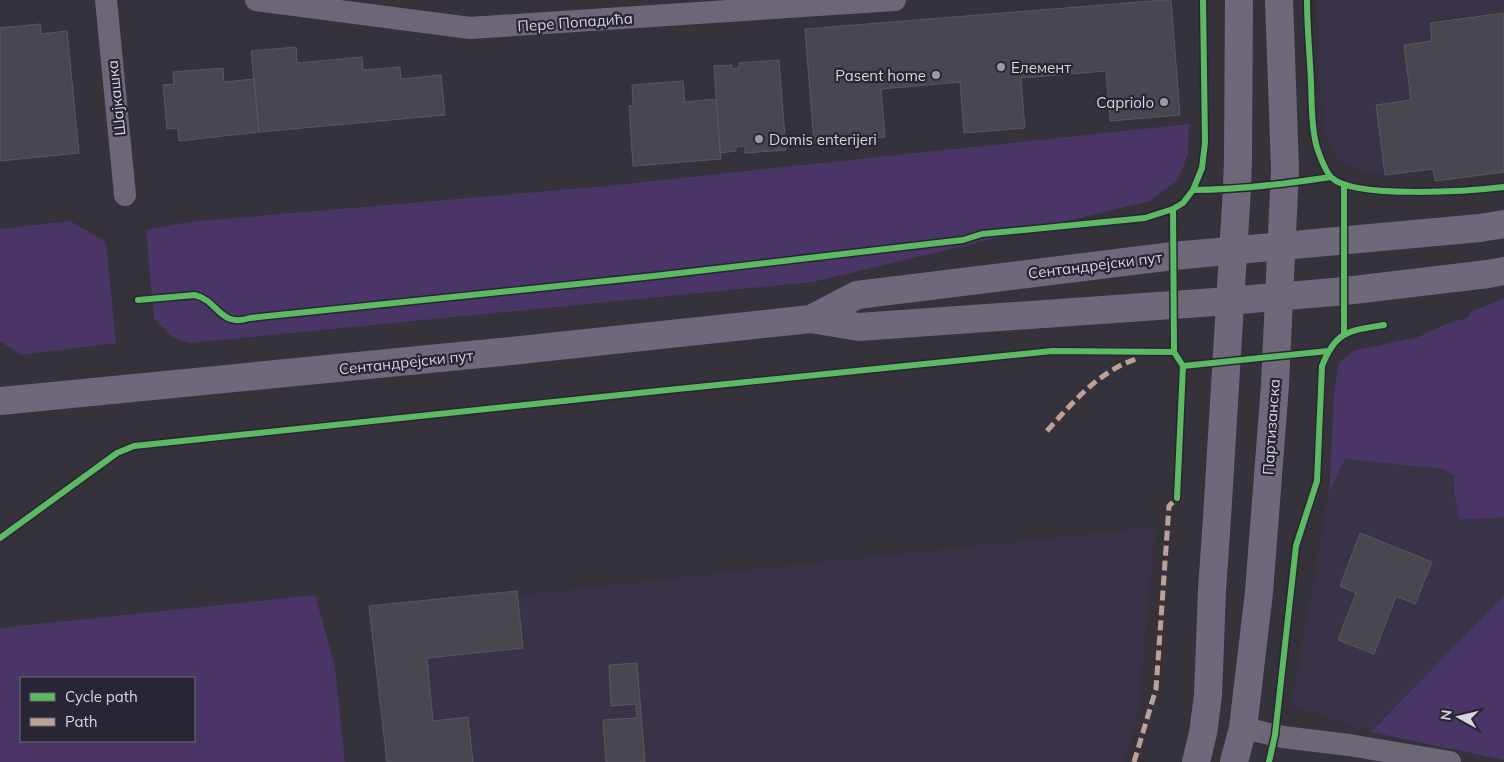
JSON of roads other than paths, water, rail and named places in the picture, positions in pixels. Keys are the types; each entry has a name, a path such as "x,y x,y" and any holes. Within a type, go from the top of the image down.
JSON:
{"main road":[{"path":"1196,762 1203,733 1208,695 1212,590 1238,158 1239,0"},
{"name":"Партизанска","path":"1234,762 1243,728 1259,592 1275,385 1285,169 1279,0"},
{"name":"Сентандрејски пут","path":"811,319 858,295 1173,256 1480,228 1504,224"},
{"name":"Сентандрејски пут","path":"0,401 481,354 811,319 859,327 1229,301 1345,291 1488,274 1504,270"}],"street":[{"name":"Шајкашка","path":"106,0 126,195"},
{"name":"Пере Попадића","path":"256,0 470,28 895,0"},
{"path":"1243,728 1283,737 1349,745 1450,762"}],"place":[{"name":"Елемент","path":"1001,67"},
{"name":"Pasent home","path":"936,75"},
{"name":"Capriolo","path":"1164,102"},
{"name":"Domis enterijeri","path":"759,139"}]}
